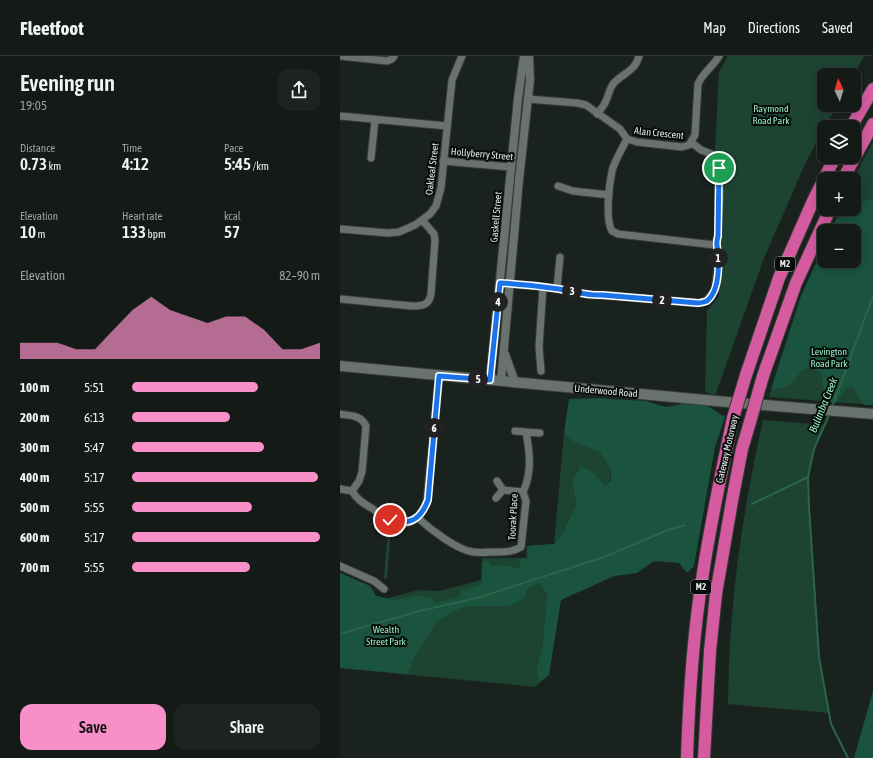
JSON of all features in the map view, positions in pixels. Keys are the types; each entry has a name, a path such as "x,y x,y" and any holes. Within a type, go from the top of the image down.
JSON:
{"highway":[{"path":"855,120 873,89"},
{"path":"847,172 873,124"},
{"name":"Gateway Motorway","path":"687,758 689,698 703,574 715,504 733,418 779,278 831,164"},
{"name":"Gateway Motorway","path":"704,758 709,658 716,594 742,449 763,376 796,283 827,216"}],"main road":[{"name":"Underwood Road","path":"340,366 873,414"}],"street":[{"path":"340,56 387,61 392,59 394,56"},
{"name":"Oakleaf Street","path":"340,229 388,233 399,232 423,221 433,210 439,198 452,80 462,56"},
{"name":"Gaskell Street","path":"496,380 500,283 518,98 524,56"},
{"name":"Gaskell Street","path":"496,380 504,351 520,167 530,80 529,56"},
{"path":"597,114 605,104 615,81 629,72 638,60 639,56"},
{"name":"Alan Crescent","path":"518,98 577,103 586,106 620,129 627,139 637,142 682,147 689,145 695,135 698,84 704,73 715,63 719,56"},
{"path":"340,116 447,126"},
{"path":"371,158 375,120"},
{"path":"627,139 612,171 609,195 609,226 612,231 618,234 716,244"},
{"path":"500,283 557,288 588,295 698,303 706,301 716,290 718,267 718,252 716,244 718,236 719,161 717,156 701,150 691,142"},
{"name":"Hollyberry Street","path":"443,161 520,167"},
{"path":"558,186 573,191 609,195"},
{"path":"340,299 412,306 427,304 430,300 431,294 435,240 434,234 423,221"},
{"path":"557,288 560,257"},
{"path":"541,370 539,347 543,287"},
{"name":"Gaskell Street","path":"504,351 515,382"},
{"path":"352,491 356,498 390,520 398,523 404,523 418,518 422,513 428,500 439,376"},
{"path":"340,414 359,416 364,421 366,426 362,472 359,481 352,491"},
{"path":"515,431 540,433"},
{"name":"Toorak Place","path":"418,518 432,530 464,550 473,553 515,551 521,547 526,501 523,492 528,483 530,454 526,432"},
{"path":"498,481 503,490"},
{"path":"340,489 352,491"},
{"path":"503,490 523,492"},
{"path":"496,498 503,490"},
{"path":"340,566 374,581 384,589"}],"green space":[{"name":"Raymond Road Park","path":"728,56 864,56 858,68 817,68 817,112 833,112 829,120 817,120 817,142 806,162 764,258 715,396 705,391 707,311 719,296 723,158 715,150 719,72"},
{"name":"Levington Road Park","path":"873,142 873,405 769,397 801,296 817,261 817,268 861,268 861,224 834,224 838,216 861,216 861,172 857,172"},
{"name":"Levington Road Park","path":"873,198 873,405 864,405 853,387 846,388 836,403 820,401 824,389 821,373 812,368 803,369 787,386 771,389 801,296 817,261 817,268 861,268 861,224 834,224 836,219 841,216 861,216 861,203"},
{"name":"Wealth Street Park","path":"597,398 645,401 666,407 683,404 706,405 725,417 715,447 694,566 687,573 679,563 654,561 637,573 614,576 561,600 549,675 539,683 536,669 542,649 547,594 540,583 528,588 524,599 509,606 463,607 438,620 413,659 408,674 340,668 340,573 370,586 376,596 395,600 418,595 432,599 435,603 460,597 461,591 482,584 482,563 488,561 491,566 495,567 497,564 518,568 521,566 519,562 521,559 528,558 527,546 554,544 563,532 576,504 572,482 581,466 596,474 605,486 611,481 611,470 600,453 572,441 564,433 569,399"},
{"path":"763,420 825,425 814,449 808,477 819,657 829,713 728,704 730,638 740,542 748,493"},
{"path":"564,433 572,441 600,453 611,470 610,481 605,487 572,482 576,504 563,532 554,544"},
{"path":"388,527 391,528 387,579 384,578"},
{"name":"Wealth Street Park","path":"554,544 545,591 547,594 542,649 536,669 539,683 536,687 340,668 340,573 370,586 376,596 388,598 419,590 439,591 481,580 482,558 526,558 527,546"},
{"path":"873,691 873,758 854,758"}],"waterway":[{"name":"Bulimba Creek","path":"832,407 873,296"},
{"path":"830,413 814,449 808,477 809,507 819,657 831,724 848,758"},
{"path":"752,504 808,477"},
{"path":"340,634 419,611 477,598 604,557 668,530 685,525"}],"route":[{"path":"390,520 398,523 404,523 415,520 422,513 428,500 439,376 490,380 500,283 557,288 595,296 602,295 698,303 706,301 716,290 718,252 716,244 718,236 720,198 719,168"}]}
